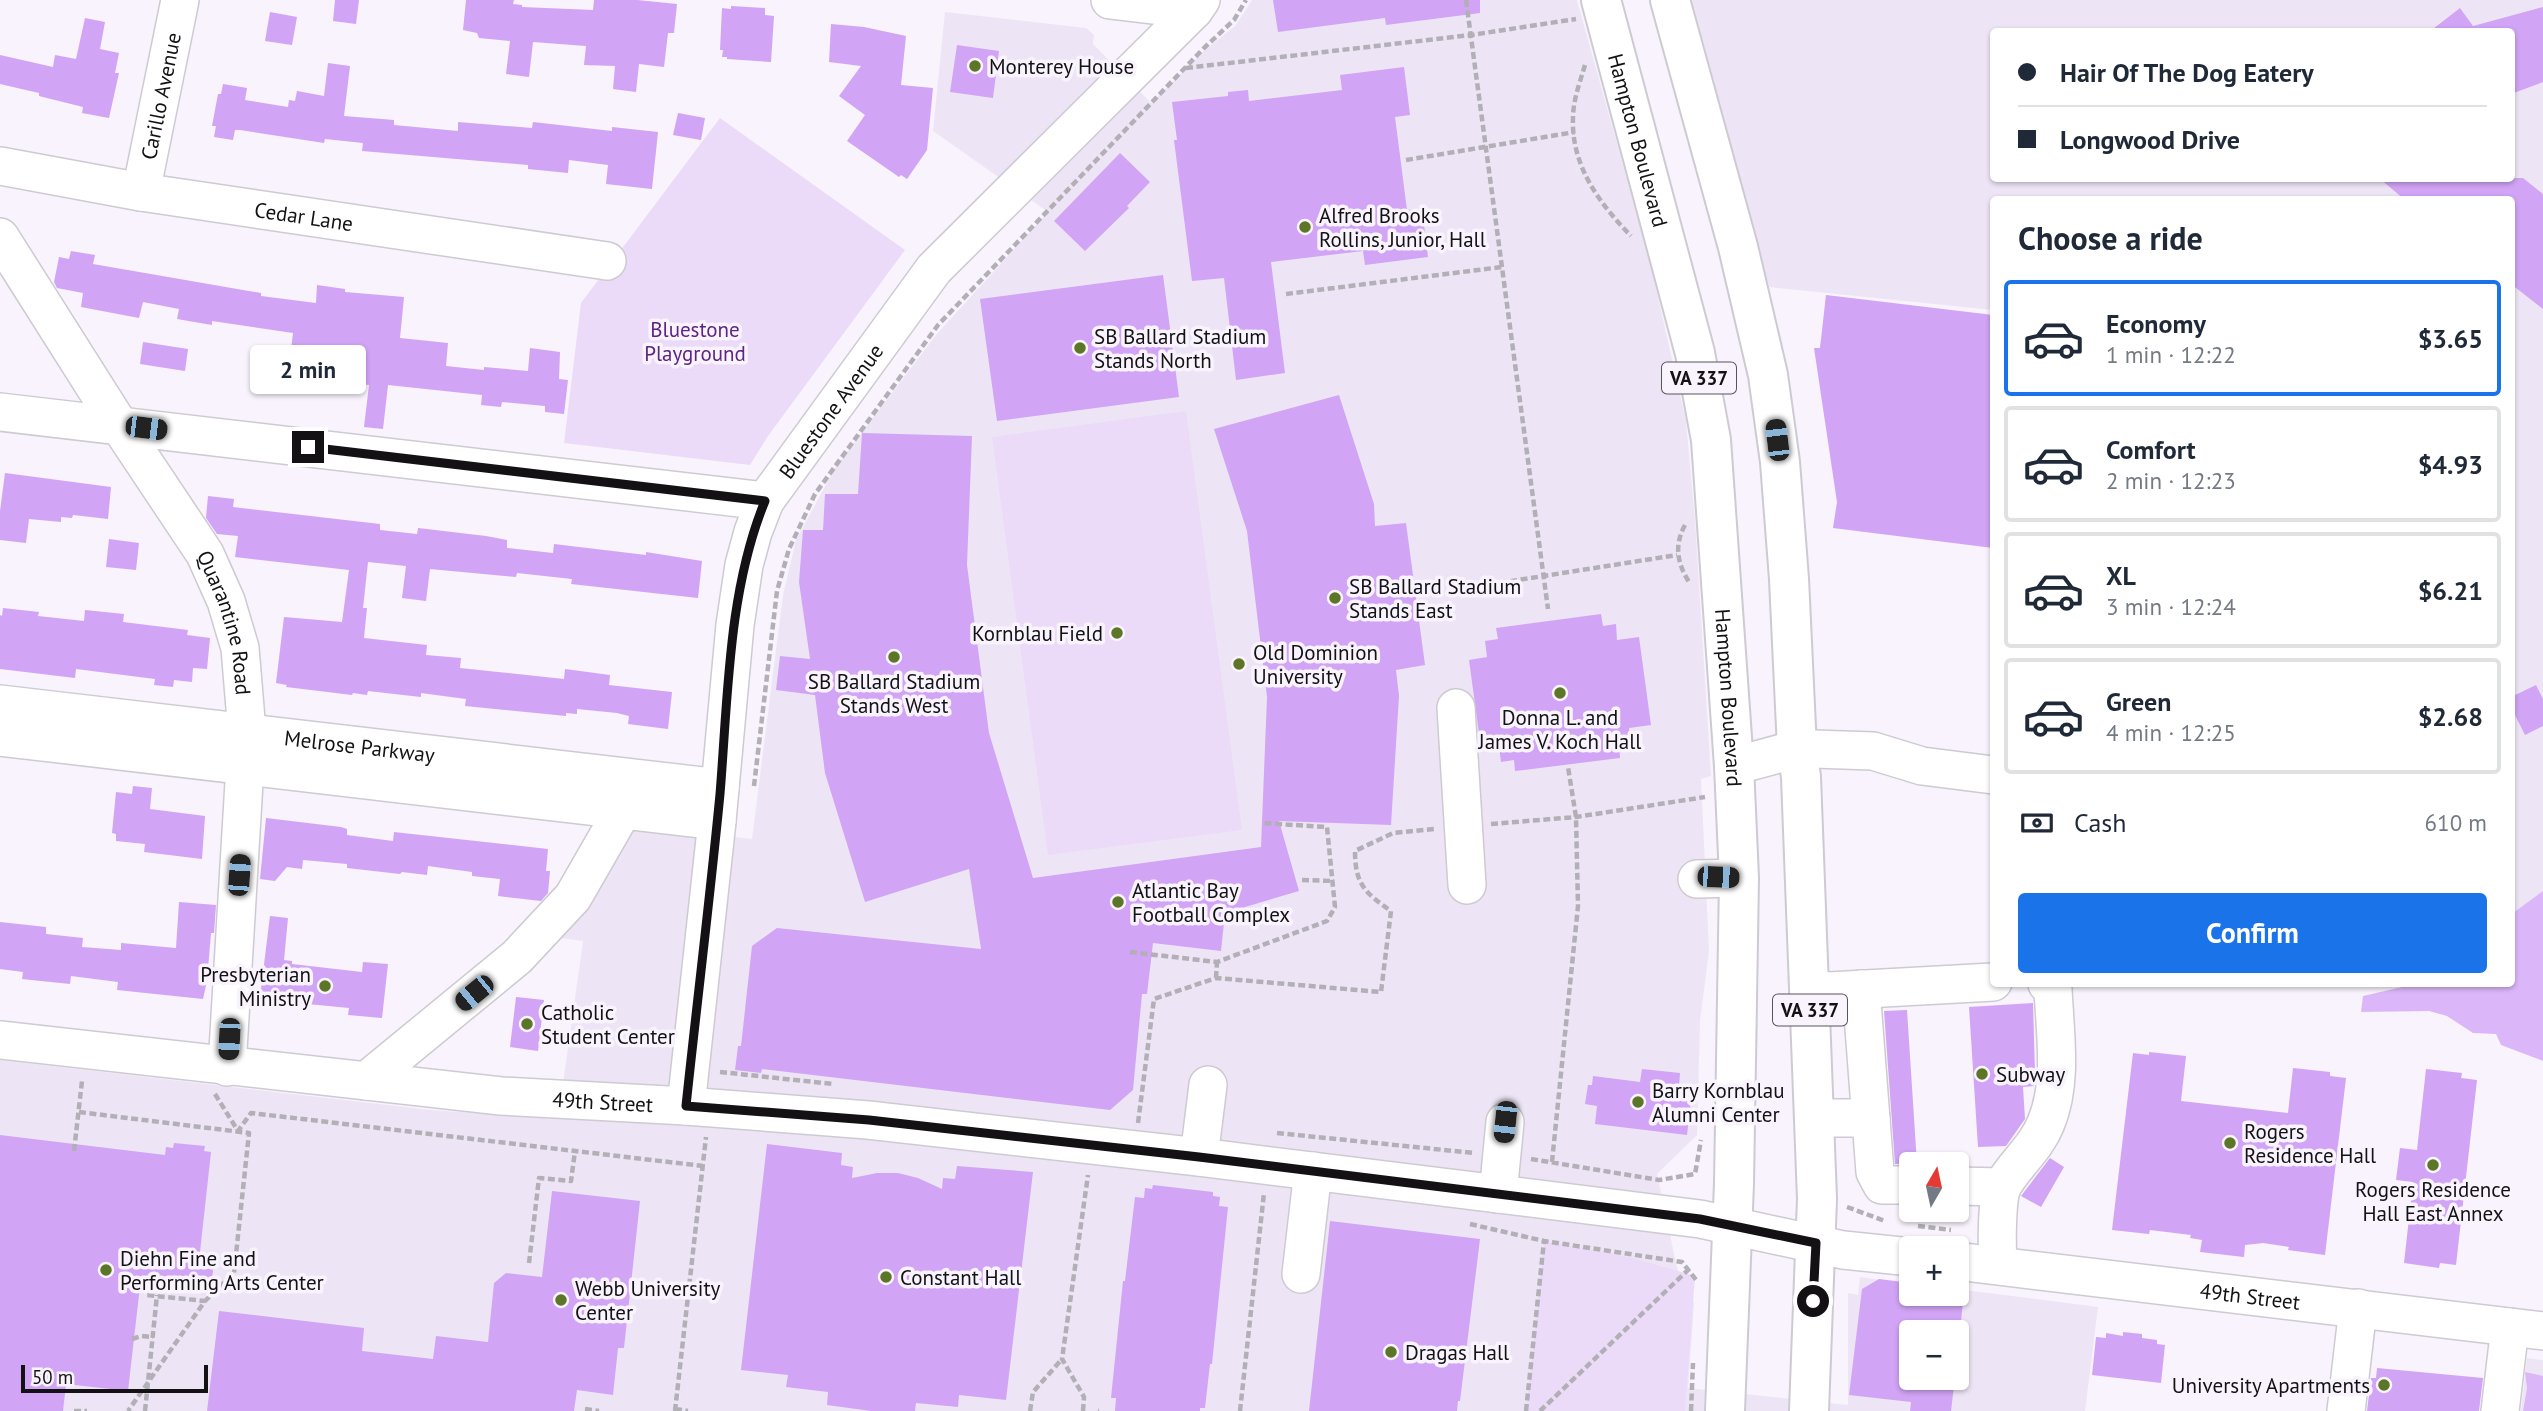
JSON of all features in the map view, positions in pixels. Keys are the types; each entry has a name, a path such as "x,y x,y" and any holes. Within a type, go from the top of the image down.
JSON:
{"main road":[{"name":"VA 337","path":"1670,0 1738,247 1768,375 1780,462 1799,763 1814,1118 1816,1243 1809,1411"},
{"name":"Hampton Boulevard","path":"1594,9 1695,353 1711,440 1734,766 1739,878 1736,1104 1725,1411"}],"street":[{"name":"Carillo Avenue","path":"141,192 180,0"},
{"path":"1110,0 1198,5"},
{"name":"Bluestone Avenue","path":"697,1118 730,799 735,625 744,565 765,501 934,269 1198,5"},
{"name":"Cedar Lane","path":"0,166 141,192 607,261"},
{"name":"Quarantine Road","path":"0,237 119,425 205,554 226,601 240,648 246,748 227,1078"},
{"path":"0,412 765,501"},
{"name":"Melrose Parkway","path":"0,704 246,748 623,810 730,799"},
{"path":"1456,708 1467,885"},
{"name":"Melrose Parkway","path":"0,737 246,748 730,799"},
{"path":"1734,766 1799,763 1922,766 1990,775"},
{"path":"366,1081 517,957 573,897 623,810"},
{"path":"1697,879 1739,878"},
{"path":"1809,989 1990,982"},
{"path":"1997,1251 2002,1187 2033,1149 2047,1122 2054,1091 2057,1072 2053,989 2051,987"},
{"path":"1861,989 1878,1179 1882,1185 1899,1185"},
{"name":"49th Street","path":"0,1040 227,1078 366,1081 697,1118 869,1120 1199,1157 1731,1224 1843,1250 1899,1242"},
{"path":"1199,1157 1208,1086"},
{"path":"1814,1118 1871,1118"},
{"path":"1498,1194 1505,1122"},
{"path":"1301,1274 1313,1171"},
{"path":"1969,1186 2002,1187"},
{"name":"49th Street","path":"1969,1258 1997,1251 2358,1308 2526,1329"},
{"path":"2346,1411 2358,1308"},
{"path":"2500,1411 2526,1329"}],"path":[{"path":"730,799 777,591 789,549 815,494 938,324 1184,68 1234,20 1246,0"},
{"path":"1466,0 1548,608"},
{"path":"1184,68 1471,35 1594,9"},
{"path":"1406,160 1574,132"},
{"path":"1286,295 1502,267"},
{"path":"1448,591 1677,555"},
{"path":"1552,1162 1578,906 1576,817 1568,767"},
{"path":"1136,1150 1154,999 1216,978 1381,992 1391,911 1362,887 1355,872 1355,850 1393,833 1576,817 1711,796"},
{"path":"1129,952 1217,962 1327,922 1335,907 1327,827 1262,823"},
{"path":"1302,880 1334,881"},
{"path":"1216,978 1217,962"},
{"path":"720,1073 722,1059"},
{"path":"227,1078 213,1090 238,1132"},
{"path":"68,1079 94,1083"},
{"path":"74,1151 82,1081"},
{"path":"79,1112 249,1133 234,1273 205,1301 128,1411"},
{"path":"238,1132 251,1113 703,1166"},
{"path":"688,1411 675,1410 703,1166 697,1118"},
{"path":"529,1263 540,1178 571,1181 575,1151"},
{"path":"1030,1411 1033,1392 1062,1359 1089,1167"},
{"path":"1240,1411 1264,1188"},
{"path":"1844,1204 1858,1212 1894,1222"},
{"path":"1465,1223 1544,1241 1682,1262 1697,1281 1696,1294"},
{"path":"1526,1411 1544,1241"},
{"path":"1969,1248 1997,1251"},
{"path":"1540,1411 1689,1269"},
{"path":"144,1286 146,1295 205,1301"},
{"path":"145,1411 157,1296"},
{"path":"132,1339 141,1336 153,1337"},
{"path":"1691,1411 1693,1356"},
{"path":"1062,1359 1084,1398 1083,1411"},
{"path":"584,1409 599,1411"},
{"path":"74,1411 87,1411"}],"shaded area":[{"name":"Old Dominion University","path":"1252,0 1577,0 1650,262 1686,421 1695,520 1711,776 1701,779 1709,951 1700,1021 1697,1135 1657,1174 1677,1268 1694,1303 1688,1388 1848,1405 1848,1293 1858,1295 1860,1277 1899,1282 1899,1306 1969,1306 1969,1291 2098,1307 2085,1411 0,1411 0,1060 431,1110 558,1119 583,941 553,937 628,825 752,839 783,595 796,540 835,468 936,335 1048,212 933,131 945,12 1086,28 1094,35 1093,44 1151,103 1205,50 1235,26"},
{"path":"1692,0 2543,0 2543,932 2515,926 2515,196 1990,196 1990,310 1769,287"},
{"path":"2543,891 2543,1061 2501,1045 2496,1034 2473,1033 2447,1016 2429,1011 2361,1012 2363,996 2402,987 2515,987 2515,912"},
{"path":"2527,1358 2543,1360 2543,1411 2521,1411"},
{"path":"2525,1372 2543,1376 2543,1411 2523,1411 2527,1388"}],"green space":[{"name":"Bluestone Playground","path":"720,118 905,250 768,436 750,465 564,443 581,303"},
{"name":"Kornblau Field","path":"1186,411 1242,830 1048,855 992,437"},
{"path":"1544,1241 1633,1258 1695,1276 1685,1411 1526,1411"}],"building":[{"path":"335,0 359,0 356,24 333,21"},
{"path":"466,0 514,0 513,4 522,7 593,10 594,0 677,4 674,33 668,33 664,67 639,64 636,92 613,89 615,66 584,65 586,46 533,42 529,77 506,74 510,41 479,38 477,33 463,30"},
{"path":"1273,0 1480,0 1480,13 1386,25 1385,18 1278,32"},
{"path":"731,6 765,8 765,15 774,16 771,62 722,57 722,8 731,9"},
{"path":"2543,7 2543,82 2515,92 2515,28 2434,28 2460,8 2473,26"},
{"path":"270,12 297,17 292,45 265,41"},
{"path":"85,18 105,22 100,49 119,53 115,73 119,73 109,118 82,113 83,107 0,84 0,55 53,67 55,55 76,59"},
{"path":"831,24 864,27 906,36 901,85 933,88 927,150 907,179 901,175 899,177 847,141 865,115 839,96 861,66 829,62"},
{"name":"Monterey House","path":"957,45 999,51 993,98 950,92"},
{"path":"328,63 350,66 344,116 394,120 394,125 458,131 458,122 532,128 533,122 612,131 612,127 658,132 652,189 606,184 608,165 569,160 568,173 528,169 528,165 362,151 363,143 325,139 324,143 240,130 235,130 233,140 214,137 216,126 212,126 218,94 221,94 223,84 247,88 245,100 288,107 289,100 295,101 297,91 324,96"},
{"name":"Alfred Brooks Rollins, Junior, Hall","path":"1404,67 1410,115 1395,117 1407,210 1422,209 1428,257 1365,265 1363,251 1271,262 1285,373 1236,380 1224,278 1192,281 1174,140 1177,140 1172,102 1228,96 1228,92 1248,90 1249,101 1342,90 1340,75"},
{"path":"678,113 705,118 701,140 673,135"},
{"path":"1120,153 1150,182 1127,206 1129,208 1085,251 1054,221"},
{"path":"2515,178 2523,178 2543,194 2543,309 2515,287 2515,196 2400,196 2384,182 2515,182"},
{"path":"71,251 95,255 93,264 261,293 261,296 316,303 317,285 345,289 345,292 404,297 400,338 448,343 446,366 528,371 530,348 560,352 559,379 568,380 564,414 545,412 545,406 502,402 501,407 481,405 482,395 388,385 383,429 364,427 369,385 331,381 330,388 303,385 303,380 288,375 293,333 212,321 212,325 177,319 179,309 143,302 139,318 81,307 83,293 57,288 54,282 59,257 69,259"},
{"name":"SB Ballard Stadium Stands North","path":"1163,275 1179,397 997,421 980,299"},
{"path":"1826,295 1990,315 1990,548 1833,528 1837,502 1814,348 1820,348"},
{"path":"143,342 188,349 185,371 140,364"},
{"path":"1339,395 1374,504 1375,526 1406,523 1425,665 1396,670 1399,696 1391,825 1279,821 1299,891 1225,913 1221,951 1153,943 1147,994 1142,994 1133,1090 1110,1110 762,1069 761,1073 735,1070 738,1046 741,1046 752,946 777,928 981,949 969,869 865,902 825,773 815,695 776,690 780,656 810,659 799,582 803,530 823,530 825,494 858,494 862,433 972,436 967,565 989,733 1033,878 1261,847 1267,697 1247,531 1214,429"},
{"path":"5,473 111,487 108,519 73,515 72,518 61,517 61,522 29,519 26,543 0,540 0,511"},
{"path":"208,496 234,499 233,507 380,524 380,530 417,534 418,528 486,536 507,540 507,548 553,553 554,544 646,555 646,552 702,561 698,598 571,584 572,579 517,573 516,577 430,569 426,601 402,598 406,566 368,562 363,608 367,608 364,638 427,645 426,655 461,658 460,668 564,679 565,669 610,675 609,685 672,692 668,729 628,724 629,716 617,713 577,709 577,714 566,713 566,716 465,706 466,699 421,693 421,697 368,691 367,695 352,695 286,687 287,685 276,683 284,617 342,622 349,570 235,557 238,536 217,534 206,518"},
{"path":"109,539 139,543 136,570 106,567"},
{"path":"3,608 39,612 38,616 84,621 85,610 124,614 123,622 188,630 187,635 210,638 207,669 193,668 192,682 174,680 173,687 154,685 155,679 76,669 75,678 0,669 0,615 2,616"},
{"name":"Donna L. and James V. Koch Hall","path":"1601,614 1603,626 1616,624 1617,640 1639,637 1651,725 1629,728 1631,744 1619,746 1620,758 1515,771 1514,760 1501,762 1499,746 1481,748 1469,660 1487,657 1485,641 1498,639 1496,628"},
{"path":"2536,685 2543,699 2543,726 2525,735 2515,715 2515,695"},
{"path":"133,786 152,788 150,809 205,816 202,859 144,852 145,844 116,841 116,834 112,833 116,792 132,794"},
{"path":"266,818 341,827 347,829 347,835 393,841 394,832 548,849 548,893 541,901 498,896 500,879 428,866 427,875 400,874 347,868 347,864 303,860 302,869 287,867 275,881 260,879"},
{"path":"179,902 216,905 203,999 117,990 118,982 71,976 70,984 22,979 23,972 0,969 0,922 46,927 46,934 83,938 82,947 121,950 121,943 176,948"},
{"path":"270,916 288,918 284,960 292,961 292,964 362,972 363,962 388,964 382,1018 348,1015 349,1008 287,1002 286,1008 259,1005"},
{"name":"Catholic Student Center","path":"516,997 544,1000 538,1051 510,1047"},
{"path":"2033,1003 2035,1073 2034,1086 2023,1087 2025,1119 2006,1146 1978,1147 1969,1007"},
{"path":"1907,1010 1916,1152 1899,1152 1899,1164 1895,1164 1884,1011"},
{"name":"Rogers Residence Hall","path":"2149,1052 2186,1056 2181,1101 2288,1113 2293,1068 2330,1072 2330,1076 2346,1078 2325,1255 2288,1250 2289,1247 2263,1243 2245,1245 2244,1257 2200,1252 2202,1240 2190,1238 2191,1235 2150,1230 2149,1234 2112,1230 2133,1053 2149,1055"},
{"name":"Barry Kornblau Alumni Center","path":"1642,1069 1680,1073 1679,1087 1685,1087 1684,1099 1691,1100 1687,1135 1595,1124 1597,1106 1585,1104 1588,1085 1592,1085 1593,1076 1640,1082"},
{"name":"Rogers Residence Hall East Annex","path":"2426,1069 2462,1073 2461,1078 2477,1080 2456,1265 2440,1263 2439,1268 2404,1263 2413,1182 2396,1180 2400,1148 2417,1150"},
{"name":"Diehn Fine and Performing Arts Center","path":"0,1135 165,1155 166,1147 173,1148 174,1143 205,1146 204,1151 211,1152 200,1252 202,1256 207,1256 206,1261 214,1263 210,1294 140,1286 128,1391 66,1384 63,1411 0,1411"},
{"name":"Constant Hall","path":"767,1144 842,1153 841,1165 853,1167 852,1178 877,1173 898,1173 918,1178 942,1189 943,1178 955,1179 957,1166 1033,1172 1006,1400 959,1395 958,1407 916,1403 915,1411 871,1411 827,1405 828,1392 786,1387 788,1375 741,1370"},
{"path":"2050,1158 2064,1167 2041,1207 2021,1196"},
{"path":"1153,1185 1213,1192 1213,1196 1220,1197 1219,1206 1228,1207 1212,1364 1205,1408 1200,1408 1200,1411 1115,1411 1116,1398 1111,1398 1135,1197 1144,1198 1145,1188 1152,1189"},
{"name":"Webb University Center","path":"552,1191 640,1201 624,1348 618,1348 613,1395 577,1390 574,1411 207,1411 219,1311 364,1328 362,1351 433,1359 436,1336 488,1342 494,1283 506,1273 542,1277"},
{"name":"Dragas Hall","path":"1330,1221 1480,1239 1457,1411 1309,1411"},
{"path":"1879,1279 1899,1282 1899,1306 1963,1306 1961,1320 1899,1320 1899,1390 1953,1390 1951,1411 1910,1411 1911,1402 1849,1395 1862,1289"},
{"path":"2123,1332 2142,1334 2142,1338 2157,1340 2157,1344 2165,1345 2161,1383 2092,1375 2096,1337 2106,1338 2106,1333 2123,1336"},
{"name":"University Apartments","path":"2377,1368 2483,1378 2479,1411 2367,1411 2371,1378 2376,1378"}],"place":[{"name":"Monterey House","path":"975,66"},
{"name":"Alfred Brooks Rollins, Junior, Hall","path":"1305,227"},
{"name":"SB Ballard Stadium Stands North","path":"1080,348"},
{"name":"SB Ballard Stadium Stands East","path":"1335,598"},
{"name":"Kornblau Field","path":"1117,633"},
{"name":"SB Ballard Stadium Stands West","path":"894,657"},
{"name":"Old Dominion University","path":"1239,664"},
{"name":"Donna L. and James V. Koch Hall","path":"1560,693"},
{"name":"Atlantic Bay Football Complex","path":"1118,902"},
{"name":"Presbyterian Ministry","path":"325,986"},
{"name":"Catholic Student Center","path":"527,1024"},
{"name":"Subway","path":"1982,1074"},
{"name":"Barry Kornblau Alumni Center","path":"1638,1102"},
{"name":"Rogers Residence Hall","path":"2230,1143"},
{"name":"Rogers Residence Hall East Annex","path":"2433,1165"},
{"name":"Diehn Fine and Performing Arts Center","path":"106,1270"},
{"name":"Constant Hall","path":"886,1277"},
{"name":"Webb University Center","path":"561,1300"},
{"name":"Dragas Hall","path":"1391,1352"},
{"name":"University Apartments","path":"2384,1385"}],"route":[{"path":"308,447 765,501 744,565 735,625 686,1106 869,1120 1178,1155 1731,1224 1816,1243 1813,1301"}]}
